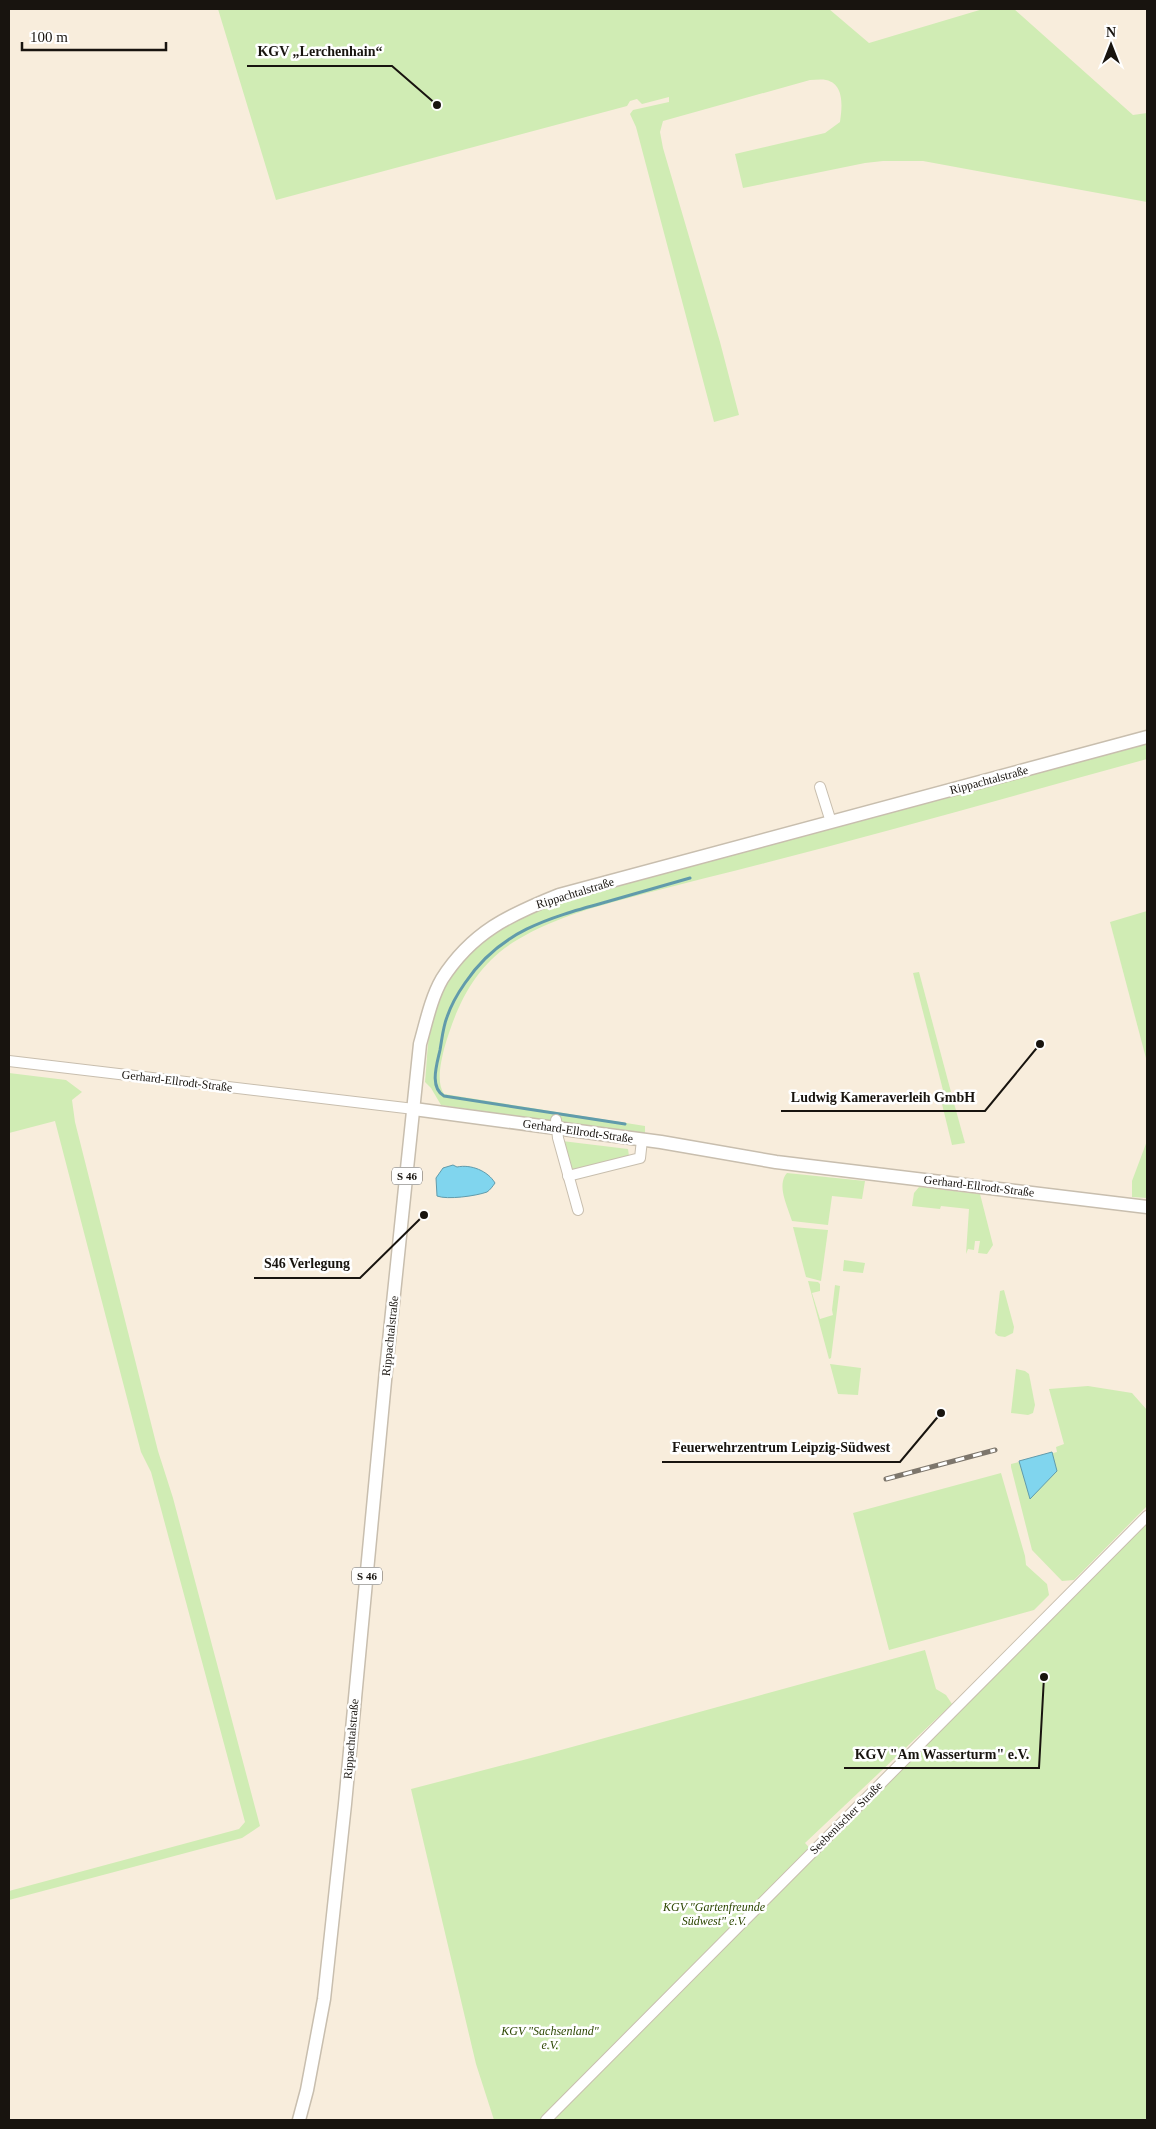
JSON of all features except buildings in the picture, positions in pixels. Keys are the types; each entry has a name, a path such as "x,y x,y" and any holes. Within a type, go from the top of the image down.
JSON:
{"main road":[{"name":"Rippachtalstraße","path":"299,2120 307,2090 326,1990 385,1380 420,1044 432,1002 442,980 468,946 493,925 521,910 559,896 1147,737"},
{"name":"Gerhard-Ellrodt-Straße","path":"414,1109 556,1125 776,1162 1147,1207"}],"street":[{"path":"820,787 831,822"},
{"name":"Gerhard-Ellrodt-Straße","path":"9,1061 414,1109"},
{"path":"556,1125 578,1210"},
{"path":"568,1176 640,1158 642,1140"},
{"name":"Seebenischer Straße","path":"546,2120 1147,1516"}],"green space":[{"path":"218,9 829,9 869,43 983,9 1014,9 1133,115 1147,113 1147,202 923,161 865,163 743,188 735,154 825,133 840,122 841,97 839,91 832,82 826,80 810,80 663,121 660,132 663,148 720,342 739,415 714,422 636,127 630,114 633,110 669,102 669,97 642,104 637,99 630,101 627,106 276,200"},
{"path":"1147,742 1147,759 861,838 597,907 548,924 502,950 479,974 455,1016 444,1049 441,1066 440,1084 444,1094 645,1126 645,1135 540,1123 488,1112 441,1105 425,1082 431,1025 439,1000 451,978 466,959 484,942 503,928 525,916 572,898"},
{"path":"1147,911 1147,1062 1110,922"},
{"path":"919,972 951,1092 944,1094 913,973"},
{"path":"9,1073 66,1080 82,1092 72,1100 75,1122 158,1451 173,1498 260,1826 242,1838 9,1900 9,1891 239,1829 245,1822 151,1472 141,1452 55,1121 9,1133"},
{"path":"952,1096 965,1143 952,1145 942,1104 945,1098"},
{"path":"562,1141 628,1149 629,1156 570,1171"},
{"path":"1147,1141 1147,1198 1132,1197 1132,1181"},
{"path":"787,1173 865,1181 862,1199 832,1196 828,1225 792,1221 783,1190 784,1178"},
{"path":"919,1187 980,1194 993,1245 987,1254 978,1253 980,1241 975,1241 974,1250 968,1249 966,1254 969,1209 941,1206 940,1209 912,1206 914,1193"},
{"path":"793,1227 828,1230 821,1281 806,1277"},
{"path":"844,1260 865,1263 863,1273 843,1271"},
{"path":"808,1281 820,1284 820,1291 812,1293 820,1319 833,1315 835,1285 840,1286 831,1358 829,1359"},
{"path":"1004,1290 1014,1327 1013,1333 1005,1337 998,1336 995,1333 1000,1291"},
{"path":"830,1364 861,1368 858,1395 838,1394"},
{"path":"1016,1369 1029,1374 1035,1405 1033,1413 1028,1415 1011,1413"},
{"path":"1088,1386 1132,1393 1147,1410 1147,1506 1074,1580 1062,1581 1032,1550 1011,1464 1057,1452 1056,1447 1064,1444 1049,1389"},
{"path":"1001,1473 1026,1565 1047,1584 1049,1595 1034,1610 889,1650 853,1513"},
{"path":"1147,1522 1147,2120 494,2120 476,2064 411,1789 550,1753 925,1650 936,1689 946,1695 952,1704 805,1843 817,1856"}],"water":[{"path":"453,1165 479,1169 495,1183 487,1192 476,1195 454,1198 437,1196 436,1178 443,1168"},
{"path":"1052,1452 1057,1471 1030,1499 1019,1461"}],"waterway":[{"path":"625,1124 444,1096 439,1092 435,1081 444,1025 457,995 465,983 479,965 510,939 527,929 564,914 690,878"}],"railway":[{"path":"886,1479 995,1450"}],"place":[{"name":"KGV „Lerchenhain“","path":"437,105"},
{"name":"Ludwig Kameraverleih GmbH","path":"1040,1044"},
{"name":"S46 Verlegung","path":"424,1215"},
{"name":"Feuerwehrzentrum Leipzig-Südwest","path":"941,1413"},
{"name":"KGV \"Am Wasserturm\" e.V.","path":"1044,1677"}],"park label":[{"name":"KGV \"Gartenfreunde Südwest\" e.V.","path":"714,1914"},
{"name":"KGV \"Sachsenland\" e.V.","path":"550,2038"}]}
